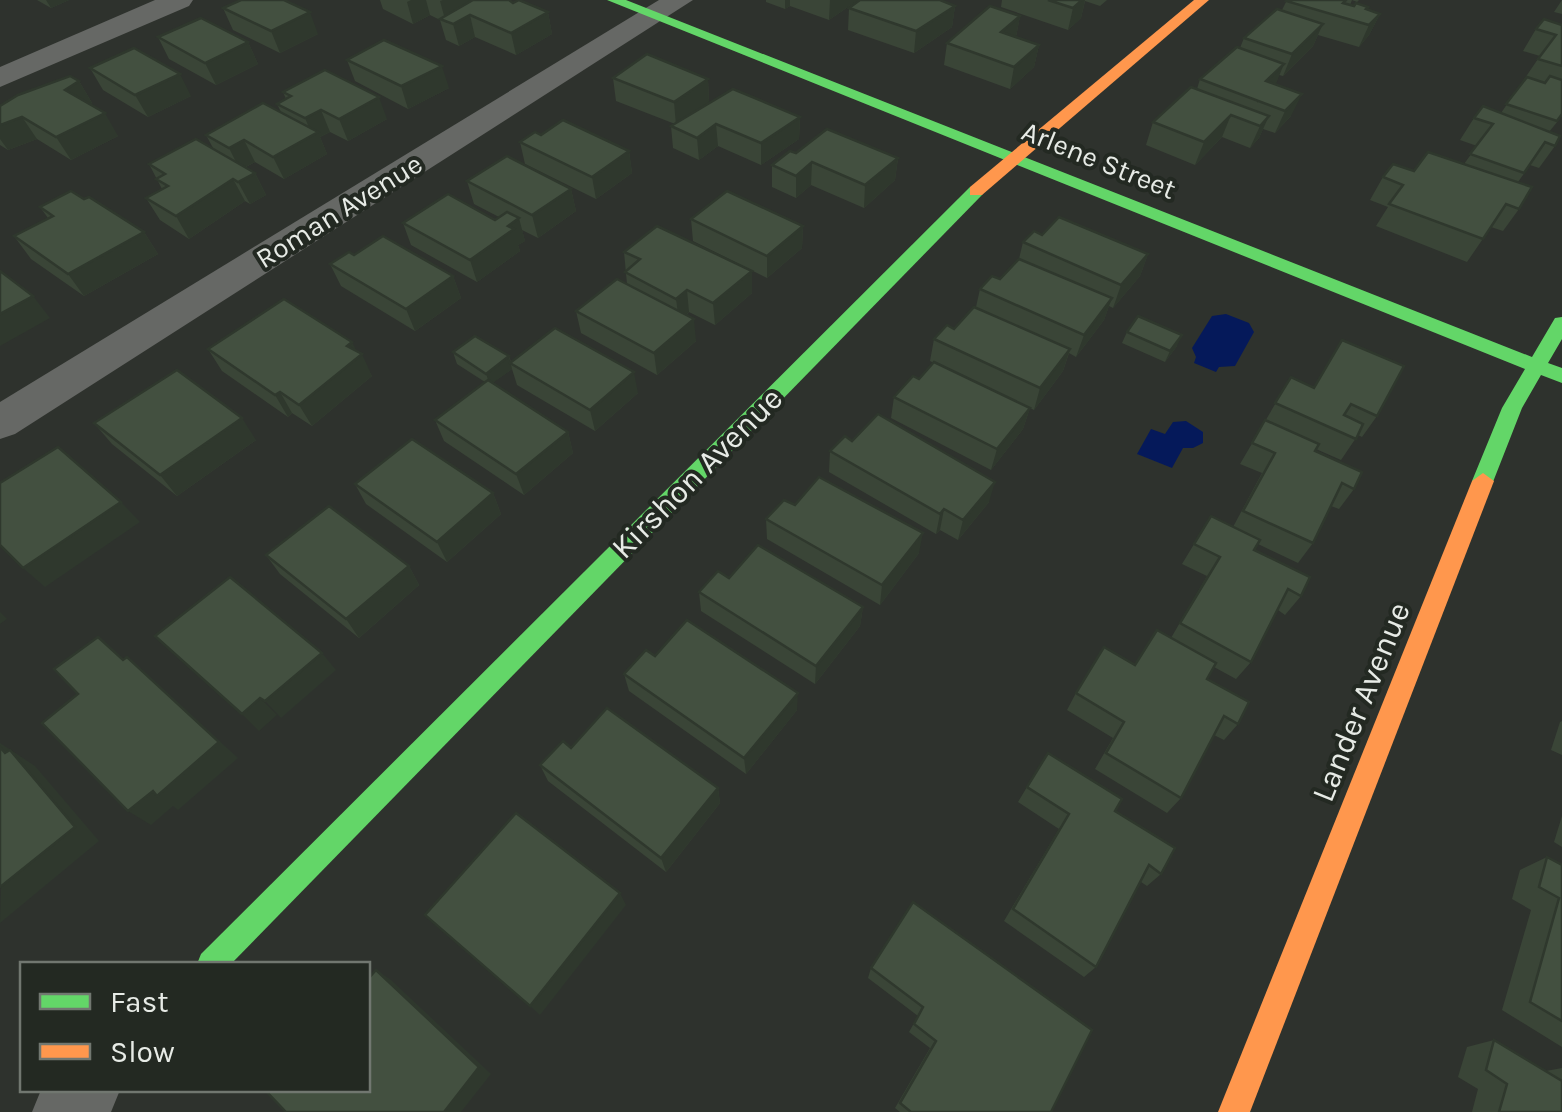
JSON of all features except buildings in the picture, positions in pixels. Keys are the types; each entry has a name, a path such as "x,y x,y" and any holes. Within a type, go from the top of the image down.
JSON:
{"street":[{"path":"7,68 179,0"},
{"name":"Arlene Street","path":"614,0 666,8 1014,158 1562,376"},
{"name":"Kirshon Avenue","path":"213,962 966,200 1202,0"},
{"name":"Roman Avenue","path":"0,424 666,8"},
{"name":"Lander Avenue","path":"1234,1112 1512,408 1562,323"},
{"path":"65,1112 86,1092"}],"shaded area":[{"path":"1226,314 1249,323 1254,332 1235,366 1219,367 1216,372 1194,363 1192,348 1212,316"},
{"path":"1186,421 1203,432 1203,443 1183,448 1172,468 1137,454 1151,429 1165,434 1173,422"}],"traffic: fast":[{"path":"614,0 1562,376"},
{"path":"213,962 976,191"},
{"path":"1483,481 1512,408 1562,323"}],"traffic: slow":[{"path":"976,191 1202,0"},
{"path":"1234,1112 1483,481"}]}
